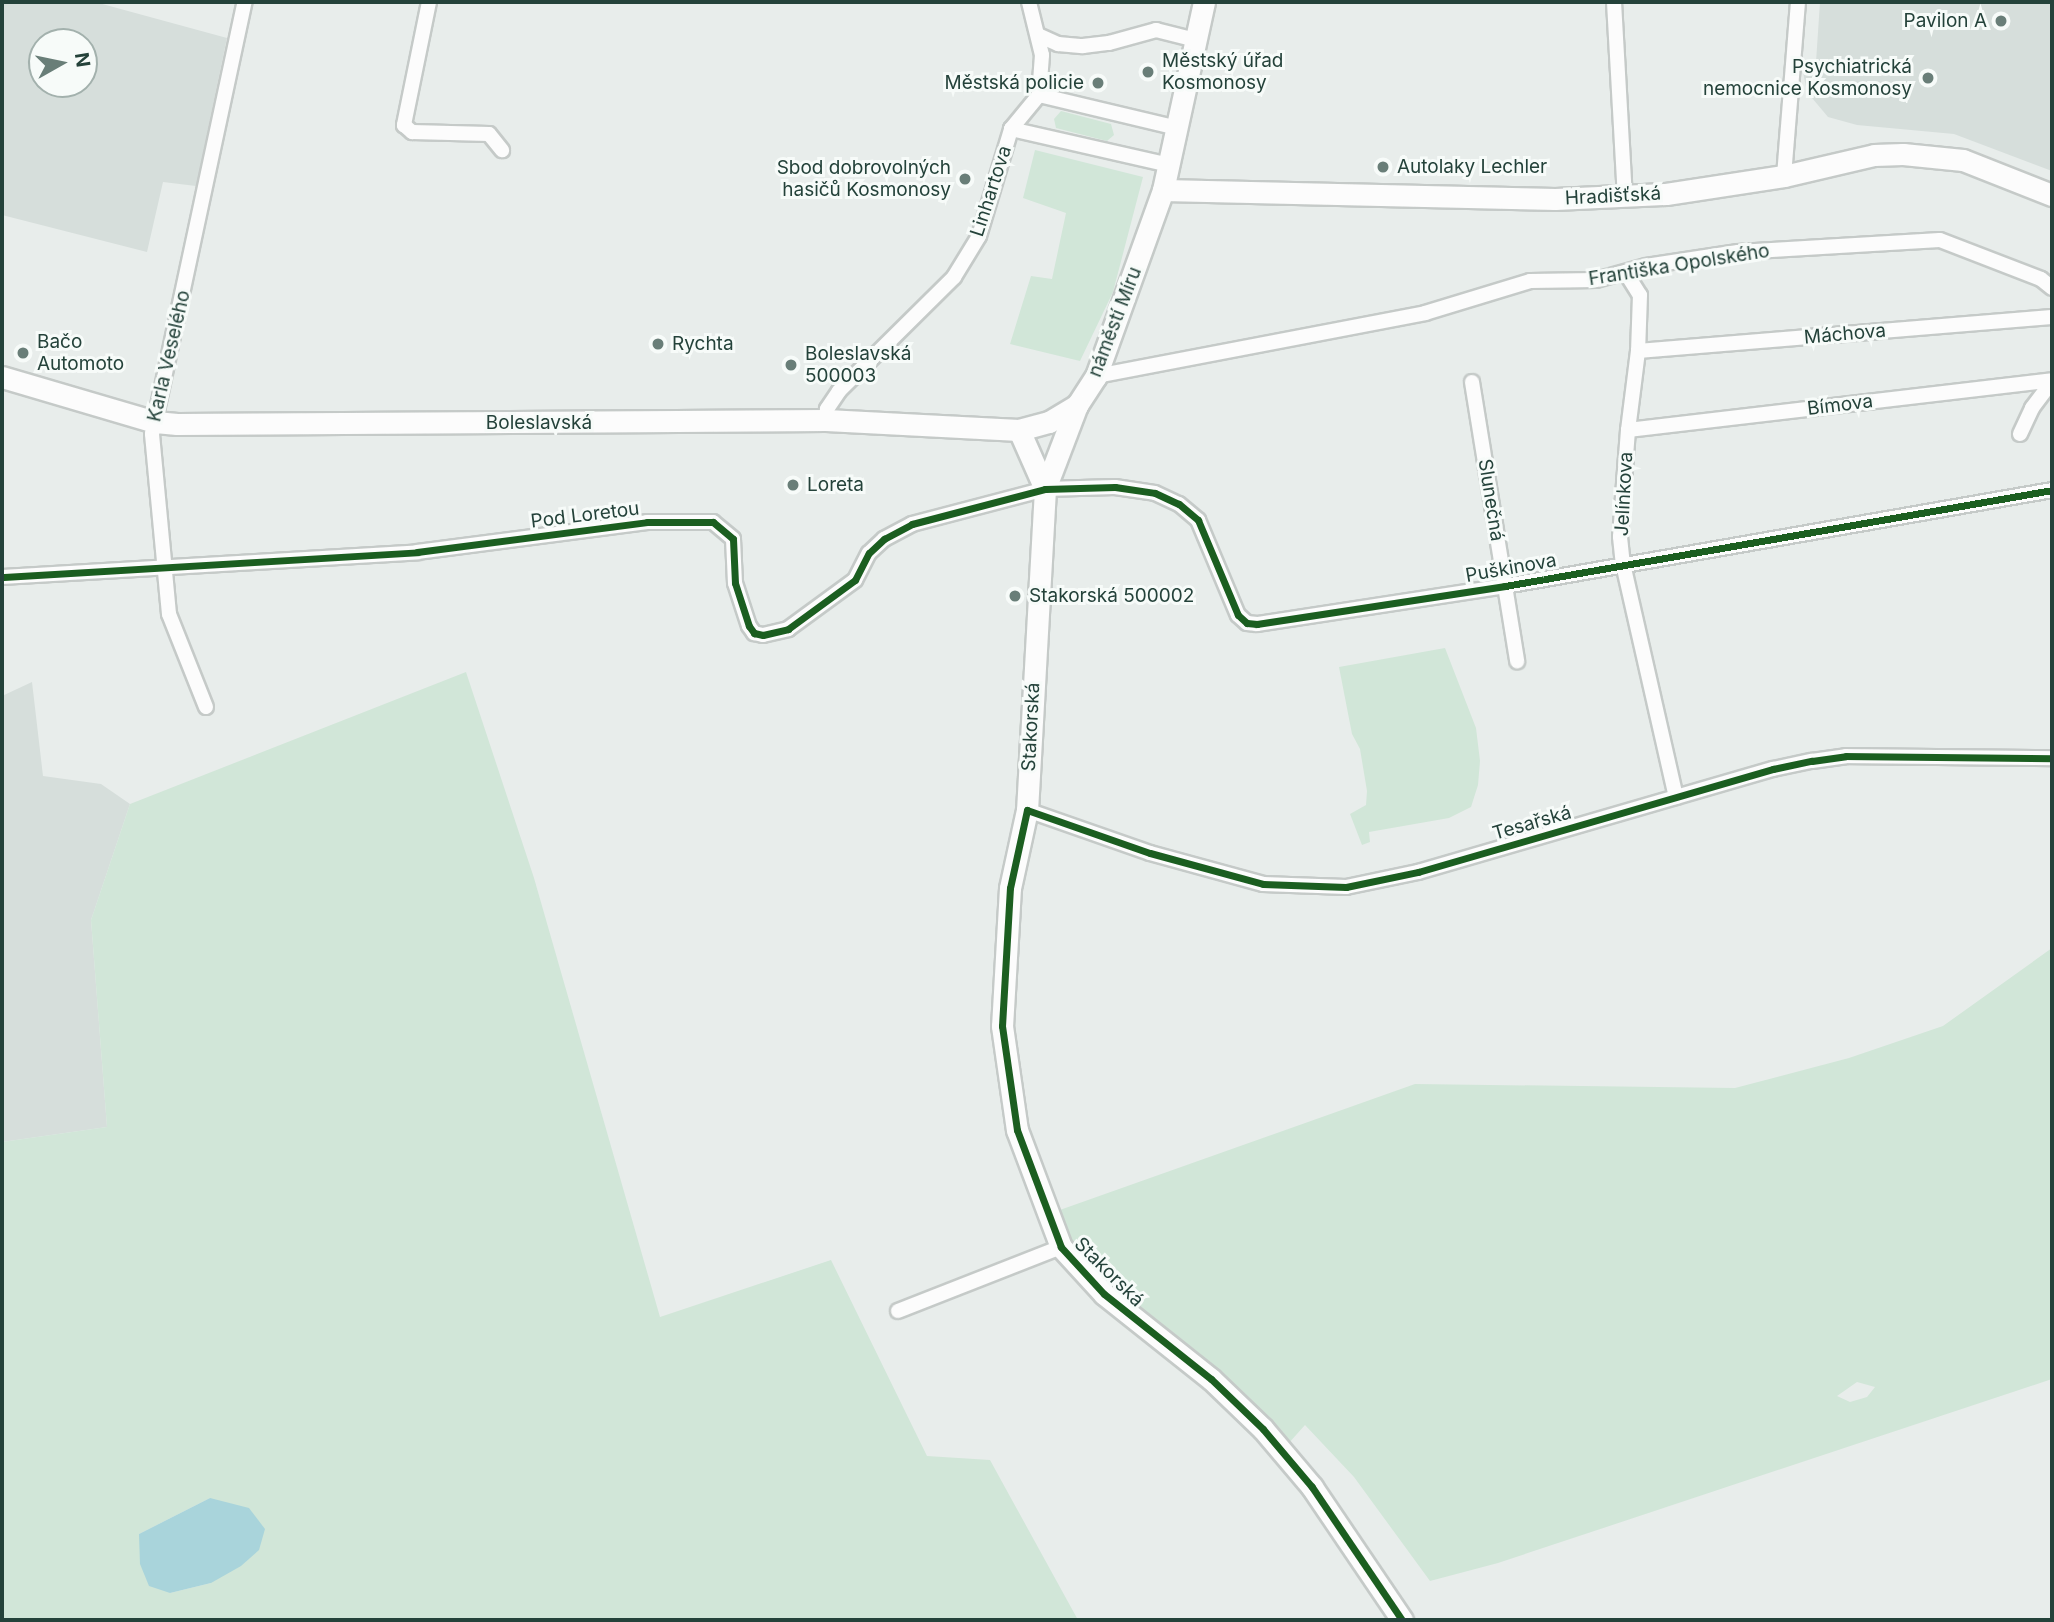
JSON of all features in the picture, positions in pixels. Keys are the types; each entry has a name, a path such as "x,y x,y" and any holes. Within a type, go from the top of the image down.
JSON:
{"street":[{"name":"Karla Veselého","path":"206,707 169,614 152,434 245,2"},
{"path":"429,2 404,125 412,132 489,134 502,150"},
{"path":"1029,2 1040,36 1042,54 1039,96 1178,128"},
{"name":"náměstí Míru","path":"1045,489 1077,405 1096,376 1163,190 1204,2"},
{"path":"1614,2 1625,196"},
{"path":"1784,176 1798,2"},
{"path":"1040,36 1058,44 1083,46 1109,43 1156,30 1196,40"},
{"name":"Linhartova","path":"826,420 827,409 839,391 954,277 979,236 1011,129 1039,96"},
{"path":"1011,129 1170,165"},
{"name":"Hradišťská","path":"1163,190 1555,199 1625,196 1666,194 1784,176 1874,155 1929,155 1963,160 2052,195"},
{"name":"Františka Opolského","path":"1096,376 1425,313 1530,281 1596,280 1646,266 1738,252 1940,240 2042,279 2052,288"},
{"name":"Jelínkova","path":"1626,273 1640,295 1638,351 1628,430 1620,537 1623,564 1676,797"},
{"name":"Máchova","path":"1638,351 2052,317"},
{"name":"Boleslavská","path":"2,377 155,422 189,424 826,420 1019,430 1049,422 1077,405"},
{"path":"2020,434 2032,408 2052,380"},
{"name":"Bímova","path":"1628,430 2052,380"},
{"name":"Slunečná","path":"1472,382 1517,661"},
{"path":"1019,430 1045,489"},
{"name":"Puškinova","path":"1045,489 1115,487 1155,493 1179,504 1198,520 1238,615 1247,623 1505,586 2052,490"},
{"name":"Pod Loretou","path":"2,577 165,565 417,552 647,522 713,522 733,539 735,583 749,626 754,632 763,635 788,629 855,580 869,553 884,539 912,524 1045,489"},
{"name":"Stakorská","path":"1045,489 1027,810 1010,888 1002,1026 1017,1130 1061,1247 1104,1294 1211,1379 1263,1429 1312,1487 1402,1620"},
{"name":"Tesařská","path":"1027,810 1150,853 1263,884 1346,887 1418,872 1773,769 1846,756 2052,758"},
{"name":"Stakorská","path":"898,1311 1061,1247"}],"shaded area":[{"path":"2,2 95,2 227,38 196,186 163,182 147,252 2,215"},
{"name":"Psychiatrická nemocnice Kosmonosy","path":"1820,2 2052,2 2052,171 1954,134 1857,125 1828,117 1807,92 1801,62 1816,62"},
{"path":"32,682 43,776 101,784 130,804 91,920 107,1127 2,1142 2,696"}],"green space":[{"path":"1061,111 1111,124 1114,135 1107,141 1056,128 1054,119"},
{"path":"1035,150 1143,177 1113,292 1080,361 1010,344 1031,276 1052,279 1066,213 1023,198"},
{"path":"1445,648 1476,728 1480,761 1478,785 1471,807 1449,818 1369,832 1370,842 1362,845 1350,814 1366,805 1367,791 1360,749 1352,734 1339,667"},
{"path":"466,672 534,878 660,1317 831,1260 927,1456 990,1460 1078,1620 2,1620 2,1142 107,1127 91,920 130,804","holes":["210,1498 211,1583 170,1593 139,1534"]},
{"path":"2052,948 2052,1379 1498,1563 1430,1581 1354,1477 1305,1425 1288,1444 1063,1247 1057,1211 1415,1084 1735,1088 1849,1058 1943,1026","holes":["1857,1382 1875,1387 1867,1397 1850,1402 1837,1396"]}],"water":[{"path":"210,1498 249,1508 265,1529 259,1550 241,1566 211,1583 170,1593 149,1586 140,1564 139,1534"}],"cycle path":[{"path":"2,577 417,552 647,522 713,522 733,539 735,583 749,626 754,633 763,635 788,629 855,580 869,553 884,539 912,524 1045,489 1115,487 1155,493 1179,504 1198,520 1238,615 1247,623 1257,624 1505,586 2052,490"},
{"path":"1402,1620 1312,1487 1263,1429 1211,1379 1104,1294 1061,1247 1017,1130 1002,1026 1010,888 1027,810 1150,853 1263,884 1346,887 1418,872 1773,769 1812,761 1846,756 2052,758"}],"place":[{"name":"Pavilon A","path":"2001,21"},
{"name":"Městský úřad Kosmonosy","path":"1148,72"},
{"name":"Psychiatrická nemocnice Kosmonosy","path":"1928,78"},
{"name":"Městská policie","path":"1098,83"},
{"name":"Autolaky Lechler","path":"1383,167"},
{"name":"Sbod dobrovolných hasičů Kosmonosy","path":"965,179"},
{"name":"Rychta","path":"658,344"},
{"name":"Bačo Automoto","path":"23,353"},
{"name":"Boleslavská 500003","path":"791,365"},
{"name":"Loreta","path":"793,485"},
{"name":"Stakorská 500002","path":"1015,596"}]}
